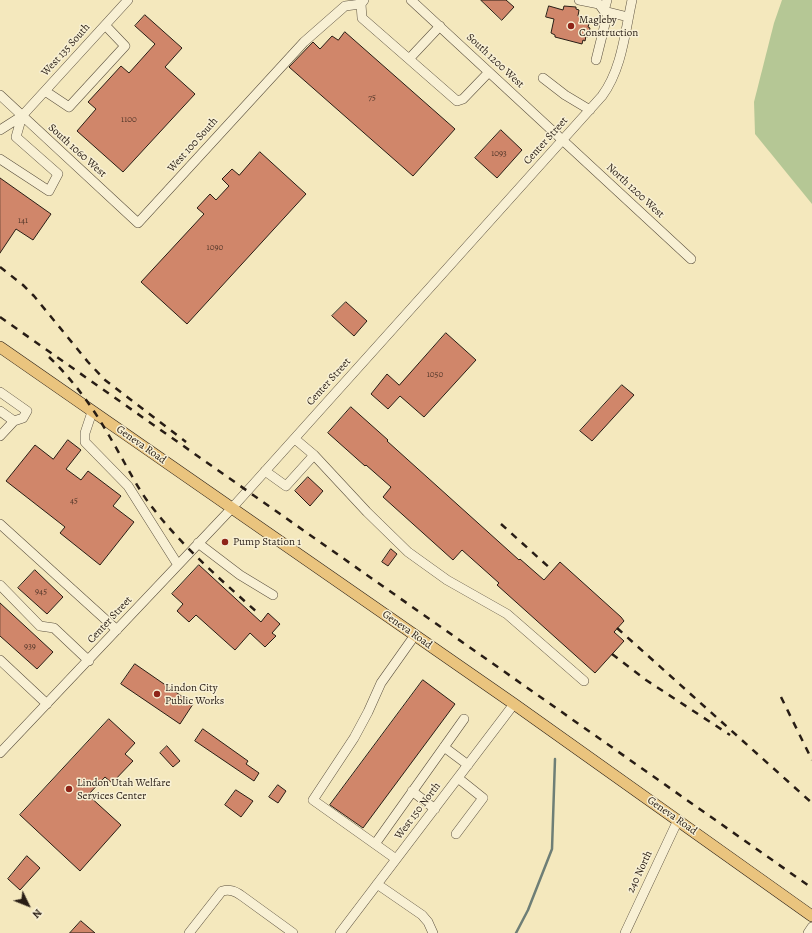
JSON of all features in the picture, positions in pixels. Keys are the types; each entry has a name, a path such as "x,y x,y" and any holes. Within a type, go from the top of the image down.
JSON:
{"main road":[{"name":"Geneva Road","path":"0,347 514,704 812,916"}],"street":[{"name":"West 135 South","path":"22,116 128,0"},
{"name":"South 1200 West","path":"411,0 562,140"},
{"path":"579,0 598,4 606,11 628,17"},
{"path":"596,60 607,0"},
{"name":"Center Street","path":"0,754 232,508 602,96 613,78 632,0"},
{"path":"363,2 362,18 457,101 463,99 489,72"},
{"name":"West 100 South","path":"138,223 304,42 345,6 363,2"},
{"path":"45,91 69,107 125,46 105,25"},
{"path":"409,59 440,26"},
{"path":"543,78 565,95 590,110"},
{"name":"South 1060 West","path":"0,95 38,132 138,223"},
{"path":"0,130 22,116"},
{"path":"0,159 49,190 58,174 16,137 22,116"},
{"name":"North 1200 West","path":"562,140 692,260"},
{"path":"0,392 28,411 23,418 14,421 0,436"},
{"path":"0,411 14,421"},
{"path":"92,412 84,433 85,442 128,486 178,564"},
{"path":"295,439 314,455 367,512 408,552 448,580 507,614 584,681"},
{"path":"265,471 286,486 314,455"},
{"path":"0,524 117,630"},
{"path":"198,543 240,575 273,596"},
{"path":"0,585 40,626 54,628 89,661"},
{"path":"396,859 313,800 354,738 381,683 415,635"},
{"path":"0,660 47,704"},
{"name":"West 150 North","path":"340,933 514,704"},
{"path":"375,844 464,719"},
{"path":"444,747 468,765"},
{"path":"456,834 483,798 458,778"},
{"path":"412,791 435,809"},
{"name":"240 North","path":"625,933 678,820"},
{"path":"377,884 422,915 428,922 433,933"},
{"path":"189,933 222,891 228,889 234,891 293,933"},
{"path":"808,933 812,927"}],"green space":[{"path":"782,0 812,0 812,204 755,134 754,102 774,23"}],"building":[{"path":"481,0 506,0 514,7 502,20"},
{"name":"Magleby Construction","path":"549,6 563,10 564,6 576,7 576,9 579,10 578,16 587,18 586,23 589,24 588,27 590,28 588,37 586,36 585,41 583,40 582,44 555,37 555,35 551,33 554,19 546,17"},
{"path":"145,15 182,48 165,67 195,94 123,172 77,131 96,109 88,102 121,66 129,73 155,44 135,26"},
{"path":"345,32 455,129 413,176 289,67 313,42 320,49 332,36 338,40"},
{"path":"501,130 522,150 497,178 475,158"},
{"path":"260,152 306,194 187,324 141,282 204,214 197,208 210,194 216,200 229,186 222,179 232,169 239,175"},
{"path":"0,178 51,214 33,240 16,229 0,253"},
{"path":"346,302 367,321 354,336 332,316"},
{"path":"446,333 476,360 424,417 400,396 388,409 371,394 387,374 399,385"},
{"path":"622,385 634,395 592,441 580,431"},
{"path":"351,407 519,560 520,559 544,580 560,562 621,617 624,621 614,632 624,641 595,673 497,585 499,583 462,550 453,560 383,497 391,487 328,433"},
{"path":"68,440 81,450 66,469 81,480 88,471 121,496 113,506 134,522 100,565 60,533 65,527 6,481 35,445 53,459"},
{"path":"308,477 323,491 310,506 295,491"},
{"path":"391,549 397,554 388,566 382,562"},
{"path":"199,565 261,622 268,613 280,624 272,633 276,636 265,647 250,633 235,650 196,615 189,622 177,611 183,604 172,594"},
{"path":"35,570 63,597 47,614 18,588"},
{"path":"0,603 53,652 37,669 0,636"},
{"name":"Lindon City Public Works","path":"135,664 193,704 180,724 121,684"},
{"path":"423,680 455,704 363,828 330,805"},
{"name":"Lindon Utah Welfare Services Center","path":"109,719 135,743 125,754 133,761 112,783 105,777 88,795 121,825 80,871 20,815"},
{"path":"203,729 248,761 246,764 259,773 254,781 195,741"},
{"path":"167,746 180,761 173,767 160,753"},
{"path":"278,785 286,791 278,803 269,797"},
{"path":"236,790 253,801 241,817 225,805"},
{"path":"27,856 40,868 20,890 8,879"},
{"path":"81,921 95,933 70,933"}],"waterway":[{"path":"516,933 528,910 552,849 555,759"}],"railway":[{"path":"0,267 23,285 34,296 88,362 105,380 186,442"},
{"path":"0,317 812,888"},
{"path":"49,357 67,376 91,406 141,492 158,515 200,560 259,614"},
{"path":"501,524 552,570"},
{"path":"617,628 812,803"},
{"path":"612,654 646,680 730,735"},
{"path":"781,697 812,760"}],"place":[{"name":"Magleby Construction","path":"571,26"},
{"name":"Pump Station 1","path":"225,542"},
{"name":"Lindon City Public Works","path":"157,694"},
{"name":"Lindon Utah Welfare Services Center","path":"69,789"}]}
